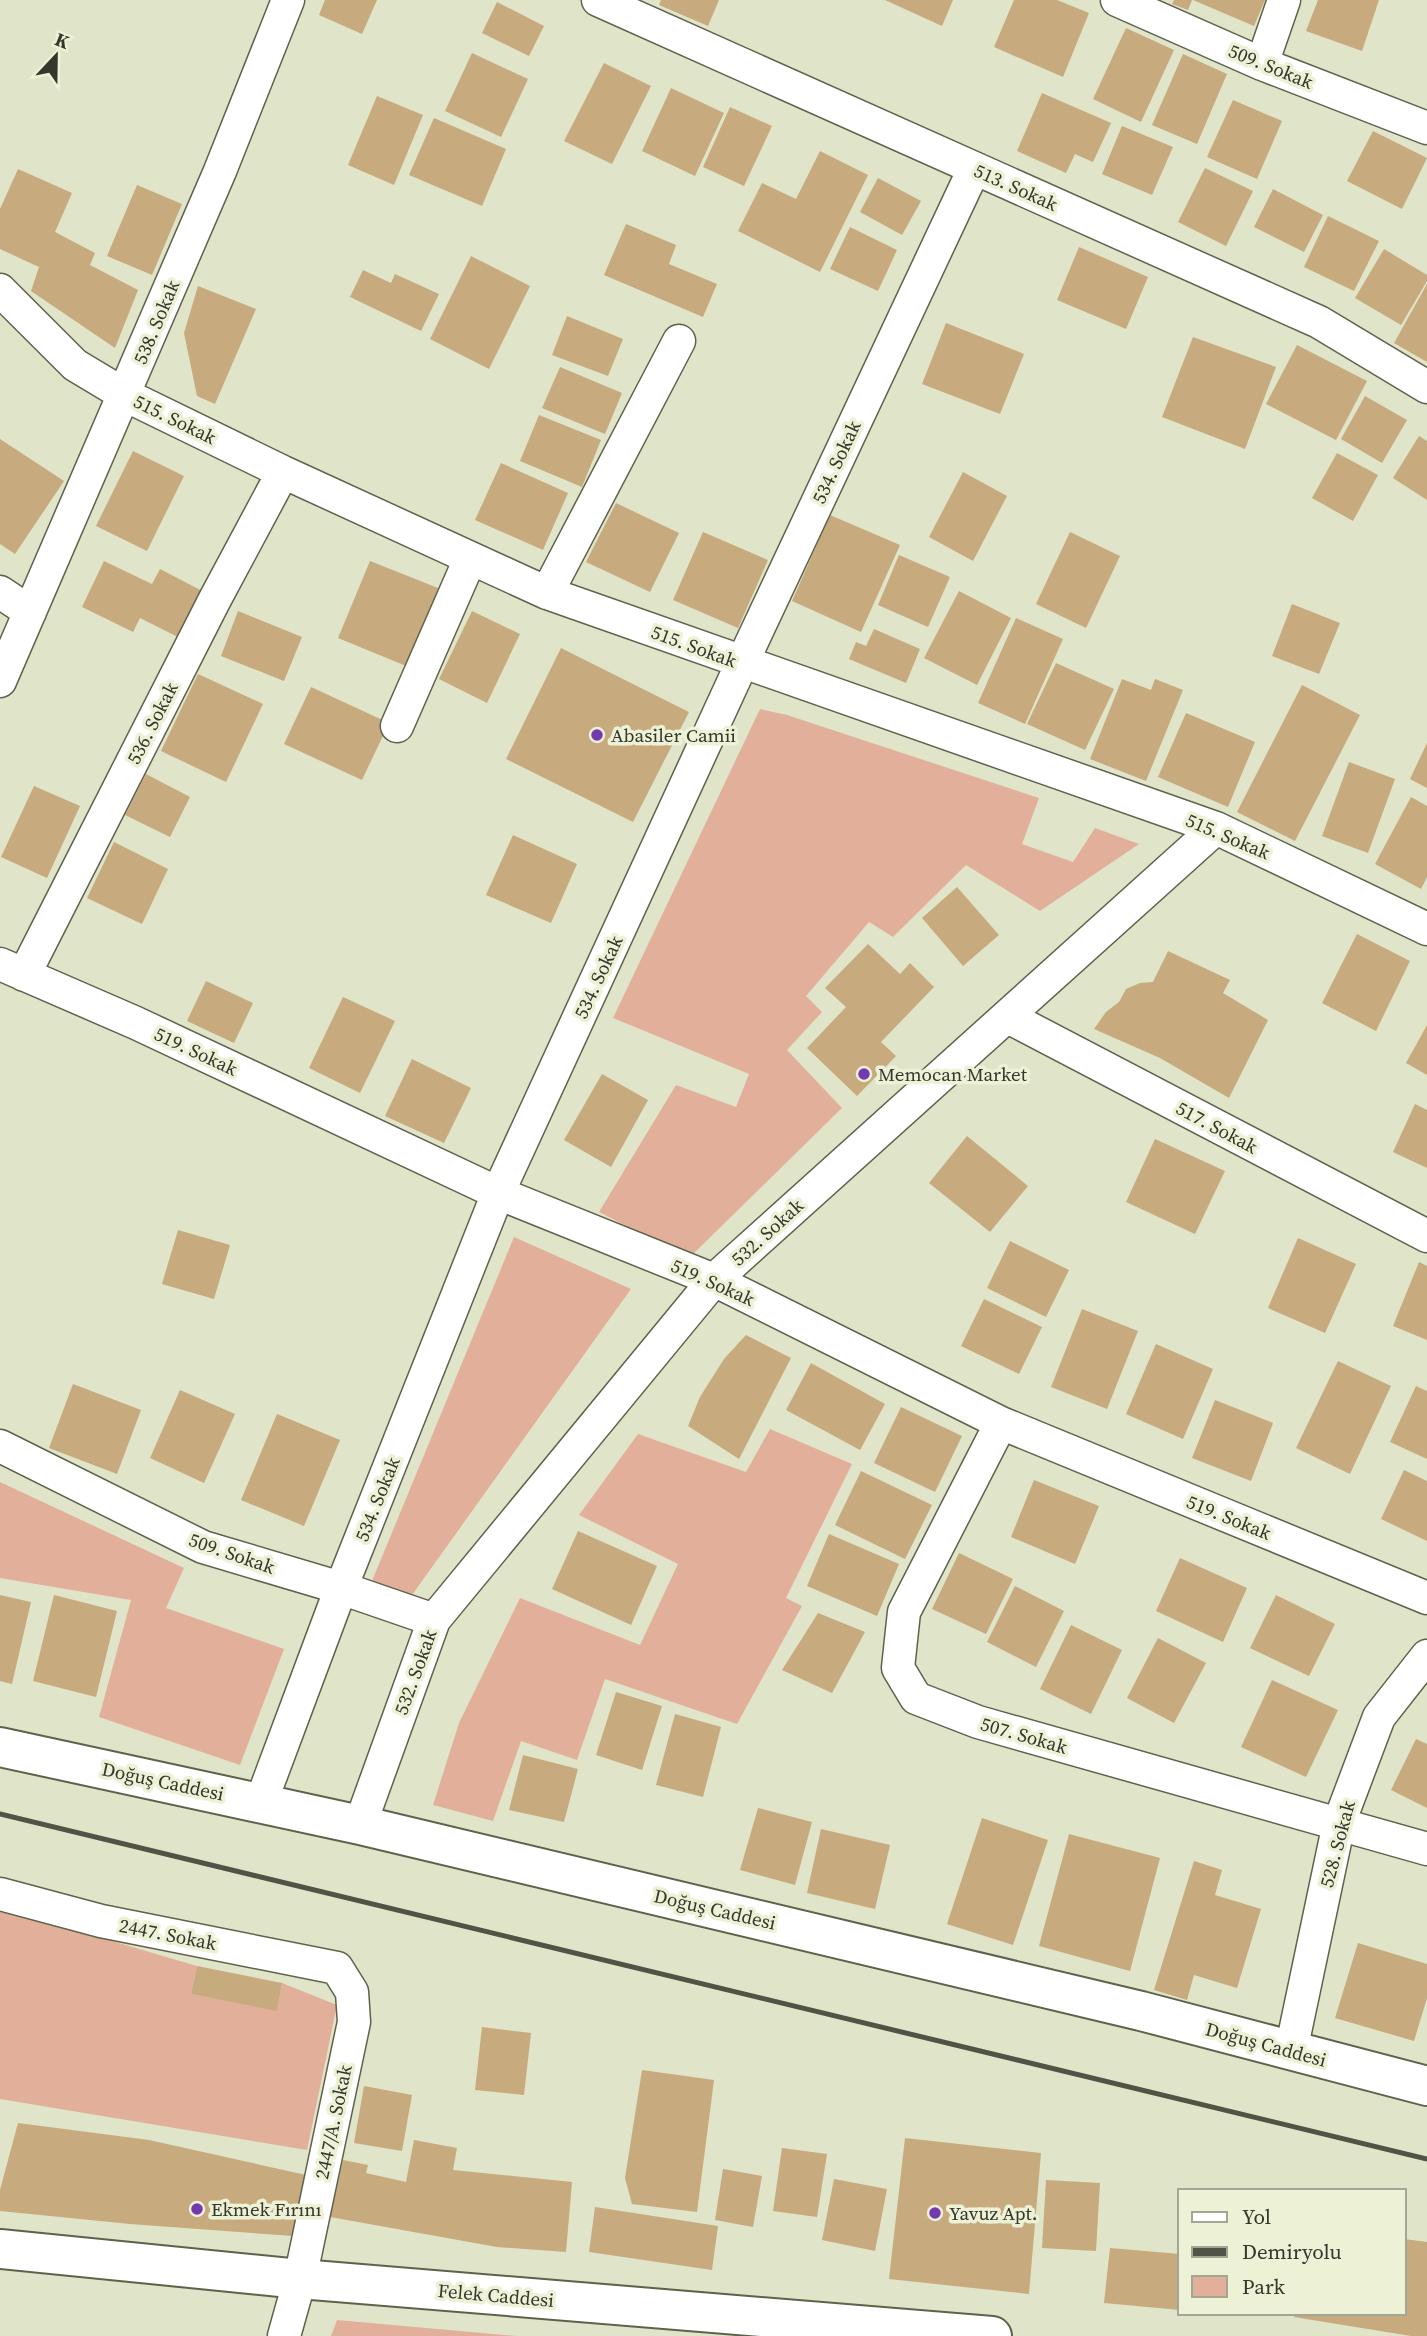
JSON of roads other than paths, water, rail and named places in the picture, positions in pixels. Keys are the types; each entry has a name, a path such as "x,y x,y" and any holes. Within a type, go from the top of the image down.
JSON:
{"street":[{"name":"538. Sokak","path":"0,681 220,172 288,0"},
{"name":"513. Sokak","path":"598,0 1319,322 1427,387"},
{"name":"509. Sokak","path":"1117,0 1262,64 1427,128"},
{"path":"1262,64 1284,0"},
{"name":"534. Sokak","path":"261,1802 341,1588 498,1193 742,663 974,169"},
{"name":"515. Sokak","path":"0,290 75,365 125,395 470,559 547,593 1216,828 1427,929"},
{"path":"547,593 679,341"},
{"name":"536. Sokak","path":"12,970 283,472"},
{"path":"397,726 470,559"},
{"path":"0,592 30,612"},
{"name":"532. Sokak","path":"360,1825 434,1620 714,1280 1216,828"},
{"name":"519. Sokak","path":"12,970 136,1023 498,1193 714,1280 1001,1423 1427,1598"},
{"name":"517. Sokak","path":"1008,1017 1427,1236"},
{"name":"507. Sokak","path":"1001,1423 904,1612 898,1668 915,1698 978,1722 1427,1849"},
{"name":"509. Sokak","path":"0,1447 203,1547 341,1588 434,1620"},
{"name":"528. Sokak","path":"1291,2051 1339,1822 1380,1717 1427,1656"},
{"name":"Doğuş Caddesi","path":"0,1747 261,1802 1127,2007 1427,2087"},
{"name":"2447. Sokak","path":"0,1894 101,1921 337,1968"},
{"name":"2447/A. Sokak","path":"284,2336 300,2280 354,2022 352,1992 337,1968"},
{"name":"Felek Caddesi","path":"0,2249 300,2280 992,2336"}],"railway":[{"path":"0,1814 1427,2159"}],"place":[{"name":"Abasiler Camii","path":"597,735"},
{"name":"Memocan Market","path":"864,1074"},
{"name":"Ekmek Fırını","path":"197,2209"},
{"name":"Yavuz Apt.","path":"935,2213"}]}
